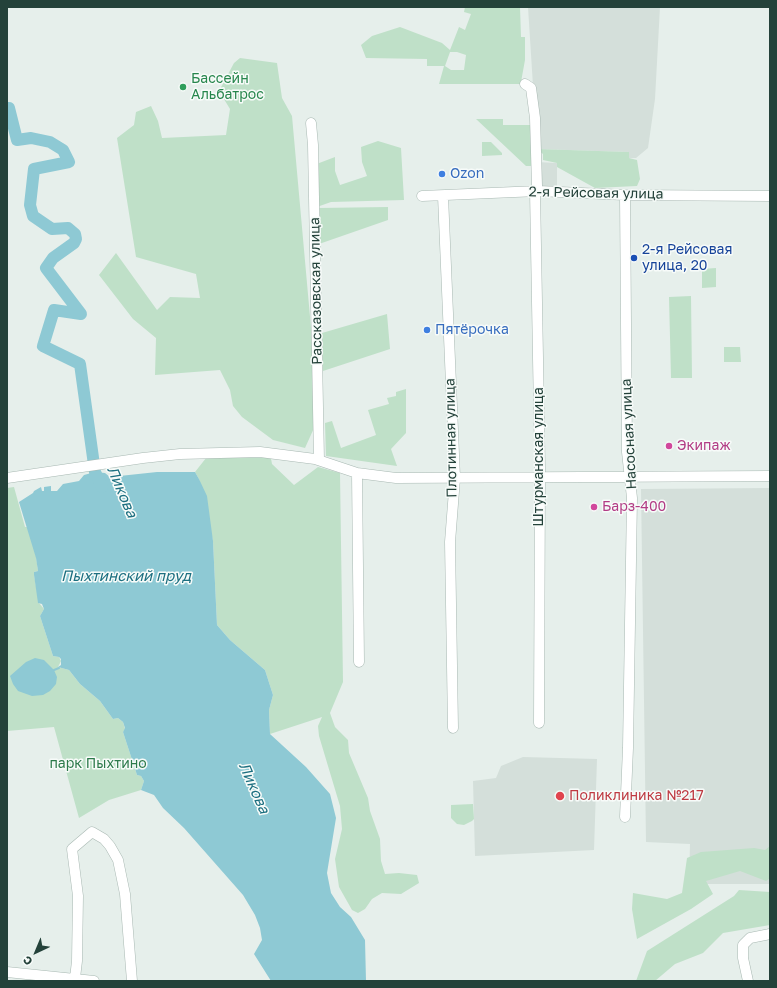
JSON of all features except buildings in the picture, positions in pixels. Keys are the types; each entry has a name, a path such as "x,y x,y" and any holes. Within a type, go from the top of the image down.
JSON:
{"street":[{"name":"Штурманская улица","path":"525,84 531,88 535,118 537,186 535,191 540,477 539,723"},
{"name":"Рассказовская улица","path":"311,122 313,145 319,460"},
{"name":"2-я Рейсовая улица","path":"422,196 535,191 625,195 770,196"},
{"name":"Насосная улица","path":"625,195 627,445 632,498 628,748 625,817"},
{"name":"Плотинная улица","path":"443,196 455,478 450,542 453,728"},
{"path":"7,478 106,463 180,454 260,452 319,460 357,473 396,478 631,478 770,476"},
{"path":"357,473 359,662"},
{"path":"75,978 77,961 78,896 72,849 92,832 96,833 110,846 118,860 125,894 132,981"},
{"path":"748,981 743,958 743,945 750,938 770,934"},
{"path":"7,972 94,981"}],"shaded area":[{"path":"528,7 660,7 655,99 648,148 636,158 629,158 629,152 537,149"},
{"path":"536,162 557,163 557,186 537,186"},
{"path":"769,488 770,884 689,884 690,844 646,842 641,489"},
{"path":"523,757 597,759 594,850 475,856 473,781 496,778 501,766"}],"green space":[{"path":"465,7 520,7 521,37 525,37 525,60 521,82 525,84 439,84 444,66 427,66 427,59 366,58 361,45 372,36 400,27 442,43 450,50 459,27 465,30 471,14 464,12","holes":["450,52 457,52 466,55 464,70 451,70 445,66"]},
{"path":"240,58 277,63 282,98 292,116 319,417 305,448 273,440 242,417 233,406 230,390 220,370 155,375 156,338 133,319 99,275 116,253 157,310 170,297 200,298 196,274 136,257 117,138 134,125 136,112 151,106 158,121 162,138 226,135 230,109 219,91 234,63"},
{"path":"476,119 503,119 503,125 531,125 533,166 526,166"},
{"path":"378,141 401,148 404,200 331,202 314,208 314,165 335,157 335,171 340,185 367,176 362,162 361,147"},
{"path":"482,142 491,142 502,153 502,155 482,156"},
{"path":"537,149 629,152 629,158 637,160 640,179 637,186 595,188 557,167 557,163 543,160 543,154"},
{"path":"388,207 388,220 319,244 318,208"},
{"path":"716,268 716,287 702,288 702,269"},
{"path":"691,296 692,378 671,378 669,297"},
{"path":"387,314 390,349 323,371 322,333"},
{"path":"724,347 740,347 741,362 724,362"},
{"path":"406,389 406,433 391,449 397,466 326,456 325,423 332,421 341,448 376,435 368,410 389,404 387,398 396,396 396,392"},
{"path":"210,453 270,453 272,464 294,485 318,467 340,473 343,682 330,713 335,727 348,740 349,753 368,798 370,811 380,839 381,861 385,874 399,873 417,875 419,883 401,894 382,893 372,899 365,909 358,913 352,910 339,887 335,859 342,829 340,806 319,736 318,726 322,717 270,734 269,710 273,695 265,670 230,640 217,625 213,541 199,479 195,472"},
{"name":"парк Пыхтино","path":"14,487 25,527 32,527 38,571 34,572 34,575 39,603 44,609 40,616 53,656 59,657 61,661 58,667 69,670 80,684 100,701 113,719 118,718 123,722 125,729 123,732 137,775 141,776 144,781 141,790 109,800 79,818 54,727 7,731 7,488"},
{"path":"473,804 474,819 472,821 464,825 457,824 451,818 451,805"},
{"path":"770,846 770,878 766,881 740,871 706,881 713,894 691,909 637,939 632,909 633,893 667,899 682,893 687,858 701,852 754,848 765,850"},
{"path":"739,890 770,892 770,925 723,933 703,953 675,964 655,981 636,981 647,951 734,896"}],"water":[{"name":"Пыхтинский пруд","path":"95,472 105,473 110,477 157,472 195,472 199,479 207,496 213,541 217,625 230,640 265,670 273,695 269,710 270,734 306,767 330,794 336,818 327,873 331,893 340,907 351,917 365,940 366,981 271,981 254,954 262,940 260,928 255,915 243,895 184,828 163,808 154,795 141,790 144,781 141,776 137,775 123,732 125,728 123,722 118,718 113,719 100,701 80,684 69,670 58,667 61,665 61,659 53,656 40,616 44,609 42,604 38,603 34,575 34,572 38,571 36,558 19,502 41,487 42,491 44,491 44,487 51,486 51,491 57,491 63,484 79,481 84,475"},
{"path":"35,658 44,660 54,670 57,677 56,684 50,691 43,695 32,696 18,691 10,676 26,662"}],"waterway":[{"name":"Ликова","path":"7,108 9,108 17,140 31,138 50,142 63,150 69,162 34,169 30,205 33,216 52,229 68,228 75,234 76,239 74,243 53,258 46,268 81,314 54,310 43,346 80,364 95,472 102,487"},
{"path":"54,670 59,668"}],"place":[{"name":"Бассейн Альбатрос","path":"183,87"},
{"name":"Ozon","path":"442,174"},
{"name":"2-я Рейсовая улица, 20","path":"634,258"},
{"name":"Пятёрочка","path":"427,330"},
{"name":"Экипаж","path":"669,446"},
{"name":"Барз-400","path":"594,507"},
{"name":"Поликлиника №217","path":"560,796"}]}
